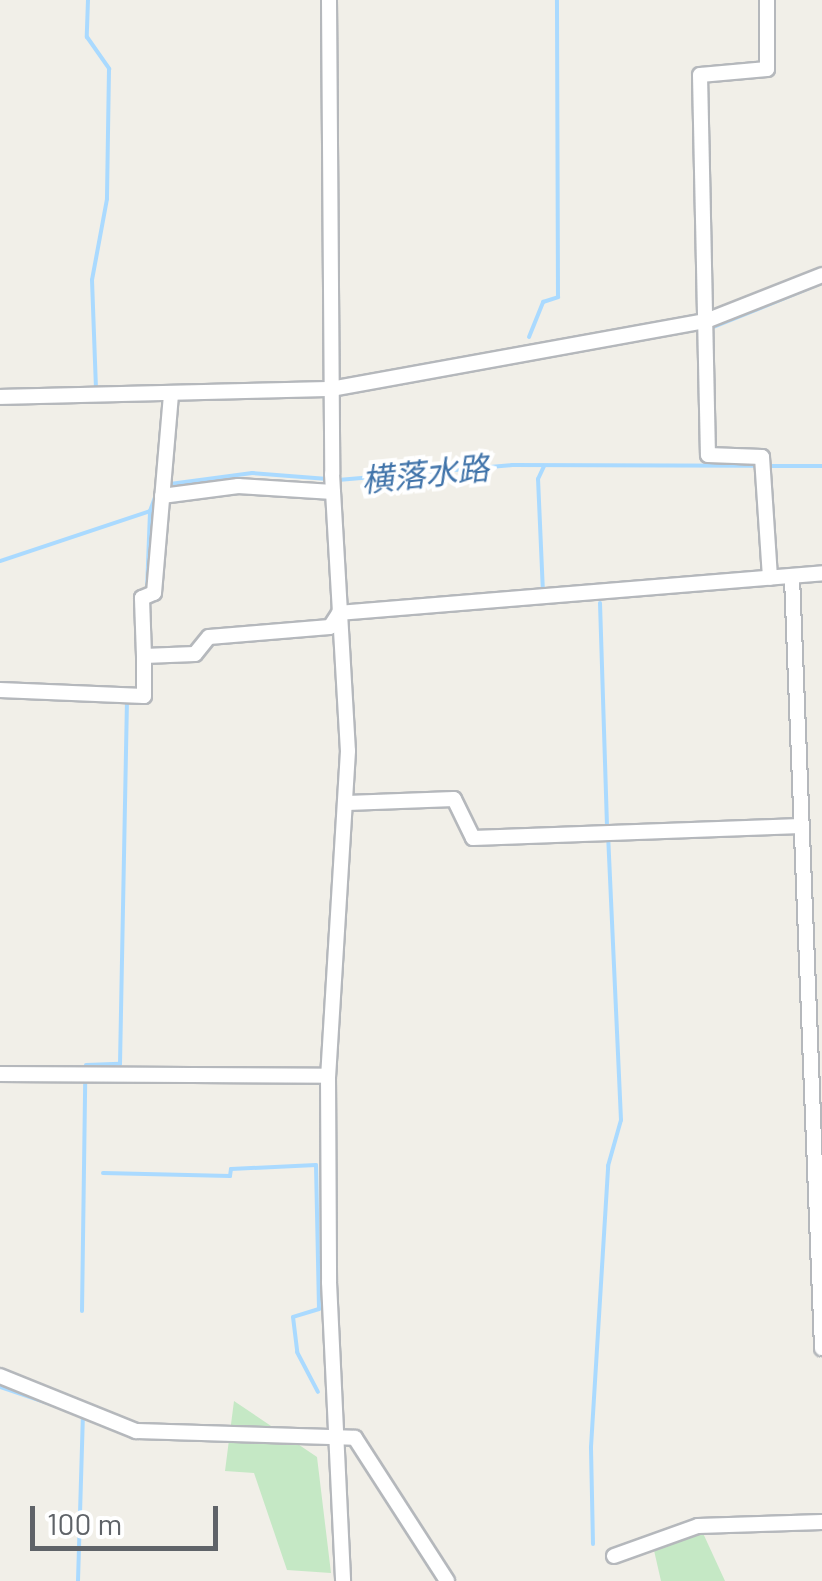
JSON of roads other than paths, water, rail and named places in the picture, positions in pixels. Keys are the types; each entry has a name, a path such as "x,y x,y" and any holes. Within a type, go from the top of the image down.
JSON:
{"street":[{"path":"329,0 331,389 346,803 328,1076 343,1581"},
{"path":"767,0 767,69 700,75 708,455 762,457 770,578"},
{"path":"0,397 171,396 331,389 706,321 822,275"},
{"path":"0,690 144,696 148,596 171,396"},
{"path":"163,486 333,483"},
{"path":"339,613 822,573"},
{"path":"792,576 822,1348"},
{"path":"144,656 195,654 209,637 330,628 339,613"},
{"path":"346,803 454,799 473,838 801,826"},
{"path":"804,906 822,905"},
{"path":"0,1074 328,1076"},
{"path":"0,1376 136,1431 355,1438 446,1581"},
{"path":"614,1556 698,1526 822,1522"}],"waterway":[{"path":"88,0 87,37 109,69 107,199 92,280 96,387"},
{"path":"529,337 543,302 558,297 557,0"},
{"path":"711,328 822,283"},
{"name":"横落水路","path":"338,480 512,465 757,466"},
{"path":"543,593 538,479 544,466"},
{"name":"横落水路","path":"766,466 822,466"},
{"name":"横落水路","path":"170,484 252,473 328,479"},
{"name":"横落水路","path":"0,561 150,511 160,484"},
{"path":"147,590 150,511"},
{"path":"600,603 607,824"},
{"path":"86,1065 120,1064 127,702"},
{"path":"593,1544 591,1447 608,1166 621,1120 608,839"},
{"path":"82,1311 85,1082"},
{"path":"103,1173 230,1176 231,1169 316,1165 319,1309 293,1317 297,1352 318,1392"},
{"path":"0,1387 65,1409"},
{"path":"78,1581 83,1417"},
{"path":"385,1498 421,1553"}]}
